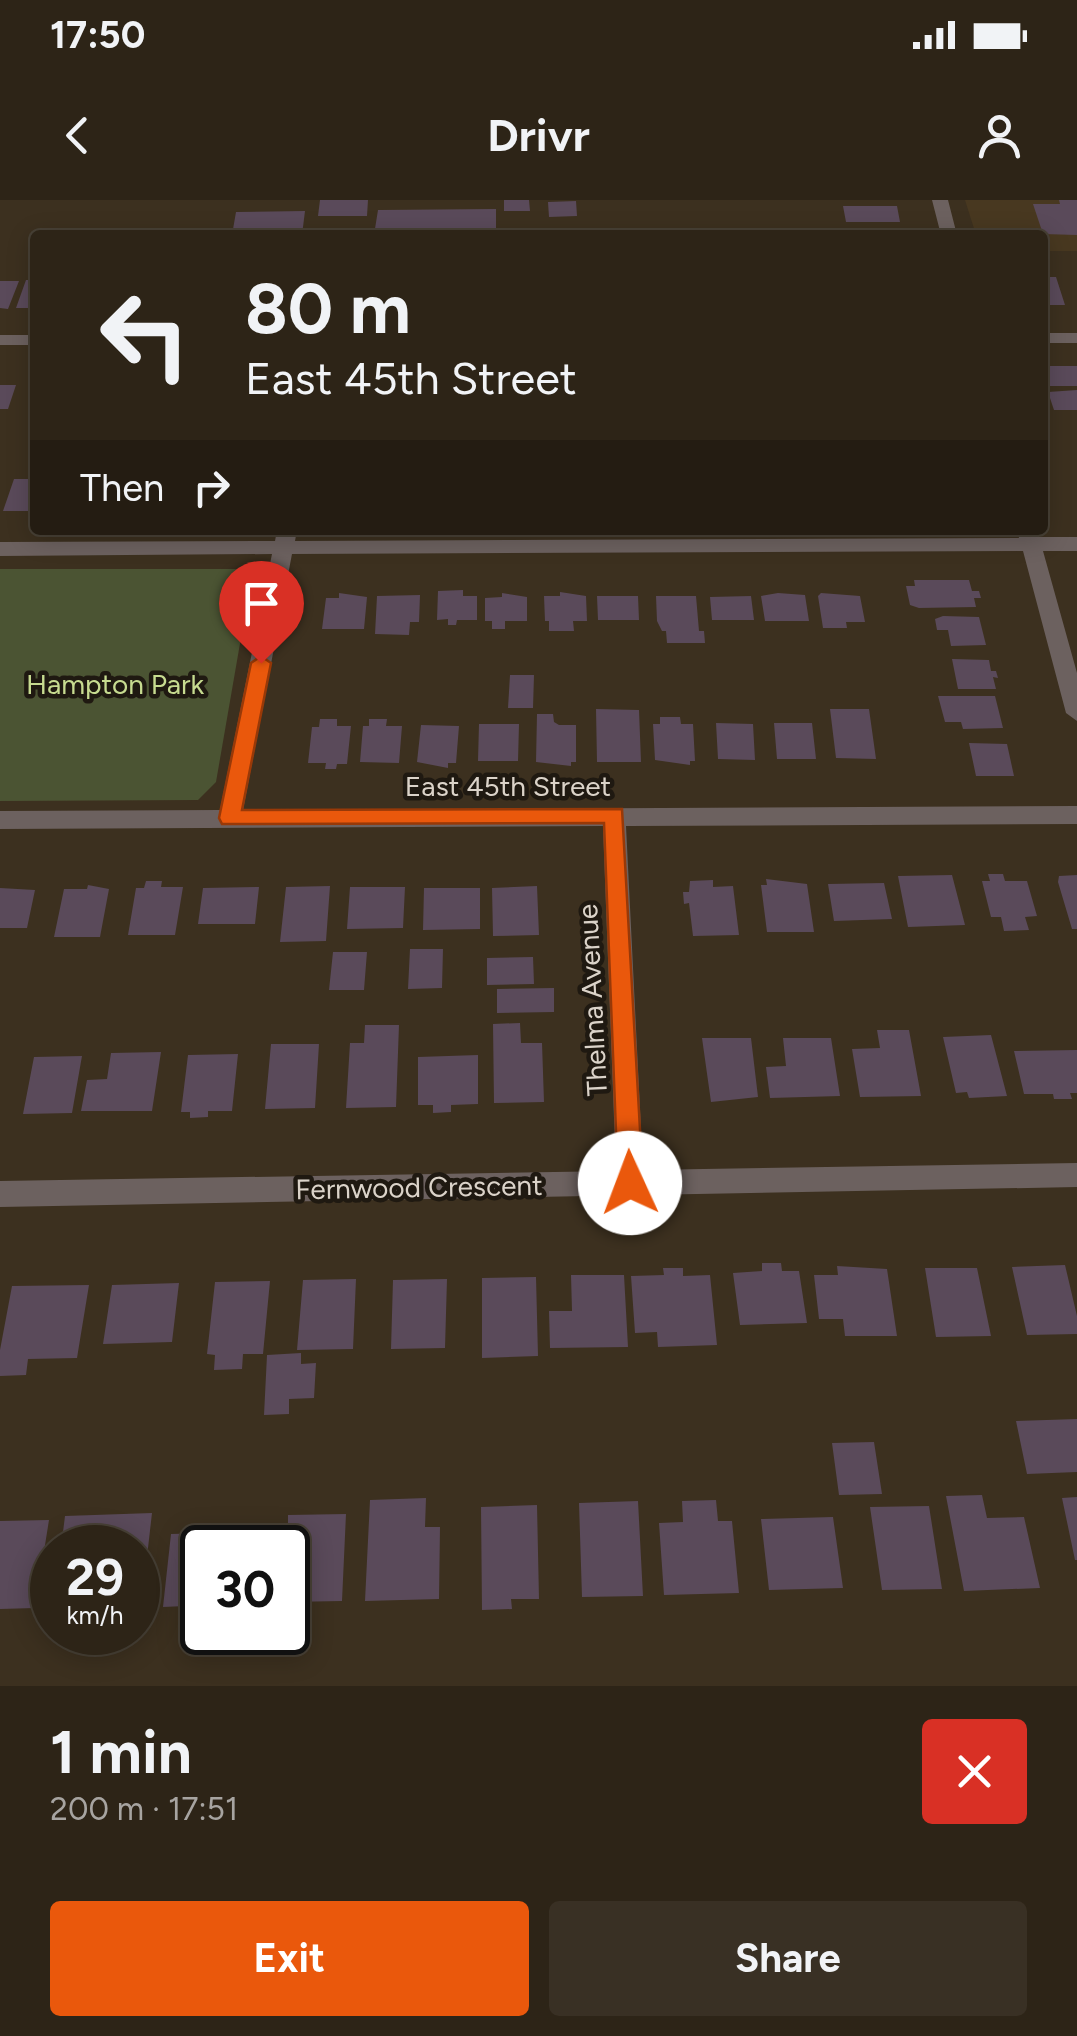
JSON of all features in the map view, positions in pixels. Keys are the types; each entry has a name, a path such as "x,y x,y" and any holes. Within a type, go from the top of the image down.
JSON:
{"street":[{"path":"940,200 948,230"},
{"path":"1048,338 1077,338"},
{"path":"0,340 30,340"},
{"path":"1029,537 1077,714"},
{"path":"0,549 286,539 1029,537 1077,544"},
{"path":"230,818 286,539"},
{"name":"Thelma Avenue","path":"614,815 630,1183"},
{"name":"East 45th Street","path":"0,820 1077,815"},
{"name":"Fernwood Crescent","path":"0,1194 1077,1175"}],"shaded area":[{"path":"965,200 1077,200 1077,251 1048,251 1048,230 974,230"}],"green space":[{"name":"Hampton Park","path":"0,569 237,569 249,573 251,580 216,782 198,800 0,801"}],"building":[{"path":"320,200 368,200 367,216 318,216"},
{"path":"504,200 529,200 530,211 504,211"},
{"path":"1059,200 1077,200 1077,235 1048,234 1048,230 1042,230 1033,204 1060,204"},
{"path":"576,201 577,216 549,217 548,202"},
{"path":"843,206 897,206 900,222 846,222"},
{"path":"496,209 496,230 375,230 378,210"},
{"path":"305,211 303,230 233,230 236,212"},
{"path":"1048,277 1056,277 1065,305 1048,305"},
{"path":"26,280 30,280 30,308 16,308"},
{"path":"0,281 19,281 8,309 0,308"},
{"path":"1048,366 1077,366 1077,386 1048,386"},
{"path":"0,385 16,385 8,409 0,409"},
{"path":"1077,390 1077,410 1054,410 1048,392"},
{"path":"14,479 29,479 30,511 3,511"},
{"path":"914,580 969,580 972,591 979,591 981,598 974,598 976,607 919,608 910,605 906,586 915,586"},
{"path":"463,590 463,596 477,596 477,620 457,620 456,625 448,625 448,619 437,620 438,591"},
{"path":"560,592 586,596 587,621 573,621 574,631 549,631 549,621 545,621 544,596 560,596"},
{"path":"339,593 367,597 364,629 322,629 326,598 339,598"},
{"path":"502,593 527,597 527,621 505,621 505,629 492,629 492,621 485,621 485,598 502,597"},
{"path":"420,595 419,622 410,622 409,635 375,634 377,596"},
{"path":"805,595 809,621 765,621 761,596"},
{"path":"597,596 638,596 639,620 598,620"},
{"path":"656,596 696,596 699,631 704,631 705,643 667,643 666,631 657,621"},
{"path":"751,596 754,620 712,620 710,597"},
{"path":"818,596 860,596 865,622 846,622 847,628 823,628"},
{"path":"979,617 986,645 951,646 948,630 937,630 935,619"},
{"path":"952,659 989,660 991,671 996,671 998,678 993,677 996,689 958,689"},
{"path":"510,675 534,675 533,708 508,708"},
{"path":"938,696 995,696 1003,728 963,729 961,722 945,722"},
{"path":"596,709 639,710 641,762 597,762"},
{"path":"830,709 869,709 876,759 836,758"},
{"path":"537,714 553,714 559,725 576,725 576,762 571,762 571,766 536,762"},
{"path":"660,717 680,717 681,724 693,724 695,761 690,761 690,765 655,760 653,724 660,724"},
{"path":"320,719 337,719 337,726 351,726 347,764 337,764 336,769 325,769 326,763 308,763 312,727 319,727"},
{"path":"369,719 387,719 386,726 402,726 399,763 360,762 363,726 369,726"},
{"path":"716,723 753,724 755,760 718,759"},
{"path":"774,723 812,723 816,759 777,759"},
{"path":"479,724 519,724 518,761 478,761"},
{"path":"421,725 459,726 456,763 448,763 448,768 417,762"},
{"path":"969,743 1007,744 1014,776 976,776"},
{"path":"988,874 1003,874 1005,881 1027,881 1037,916 1025,917 1029,930 1004,931 1001,917 991,917 982,881 990,881"},
{"path":"952,875 965,925 908,927 898,876"},
{"path":"1077,875 1077,929 1072,929 1058,882 1059,876"},
{"path":"766,879 807,884 814,932 767,932 761,885 767,885"},
{"path":"713,880 713,887 733,886 739,935 693,936 689,903 684,904 683,892 689,892 690,881"},
{"path":"146,881 162,881 161,887 183,887 175,935 128,935 136,888 144,888"},
{"path":"884,883 892,919 834,921 828,884"},
{"path":"88,885 109,889 100,937 54,937 64,889 87,889"},
{"path":"330,886 326,941 280,942 286,887"},
{"path":"537,886 539,935 493,936 492,888"},
{"path":"259,887 255,924 198,924 203,888"},
{"path":"350,887 405,887 403,928 347,929"},
{"path":"0,888 35,890 27,928 0,928"},
{"path":"424,888 480,888 480,929 423,930"},
{"path":"410,949 443,949 442,988 408,989"},
{"path":"333,952 367,952 364,990 329,990"},
{"path":"533,957 534,984 487,985 487,958"},
{"path":"554,988 554,1012 497,1013 497,989"},
{"path":"520,1023 521,1043 542,1043 544,1102 494,1103 493,1024"},
{"path":"365,1025 399,1025 396,1107 346,1108 350,1043 364,1043"},
{"path":"877,1030 909,1030 921,1096 860,1097 852,1049 880,1048"},
{"path":"991,1035 1007,1096 969,1098 967,1092 956,1093 943,1037"},
{"path":"702,1038 751,1038 758,1097 711,1102"},
{"path":"783,1038 831,1038 840,1096 770,1098 766,1067 786,1066"},
{"path":"271,1044 319,1044 315,1108 265,1109"},
{"path":"1077,1050 1077,1093 1070,1093 1072,1099 1054,1099 1053,1094 1024,1094 1014,1051"},
{"path":"161,1052 152,1111 81,1111 87,1080 107,1079 111,1053"},
{"path":"238,1054 232,1111 208,1111 208,1117 190,1118 190,1112 181,1112 188,1055"},
{"path":"478,1055 478,1104 451,1105 451,1112 433,1113 433,1105 418,1105 418,1057"},
{"path":"82,1056 72,1113 23,1114 34,1057"},
{"path":"762,1263 781,1263 782,1271 799,1271 807,1323 740,1325 733,1273 762,1271"},
{"path":"1065,1265 1077,1316 1077,1334 1027,1335 1012,1267"},
{"path":"837,1266 887,1269 897,1336 845,1336 843,1319 819,1319 814,1275 838,1275"},
{"path":"663,1268 683,1268 683,1276 710,1275 717,1345 658,1347 657,1332 635,1333 631,1276 664,1275"},
{"path":"925,1268 977,1268 991,1336 936,1337"},
{"path":"571,1275 624,1275 628,1347 550,1348 549,1311 572,1311"},
{"path":"536,1277 538,1356 482,1358 482,1278"},
{"path":"356,1279 353,1349 297,1350 303,1280"},
{"path":"447,1279 445,1348 391,1349 393,1280"},
{"path":"270,1281 263,1354 243,1354 242,1369 214,1370 215,1355 207,1354 215,1282"},
{"path":"179,1283 172,1342 103,1344 112,1285"},
{"path":"89,1285 77,1358 28,1359 26,1375 0,1376 0,1350 12,1286"},
{"path":"301,1353 301,1364 316,1363 314,1398 289,1399 289,1414 264,1415 267,1355"},
{"path":"1077,1419 1077,1472 1027,1474 1016,1421"},
{"path":"874,1442 882,1494 839,1495 832,1443"},
{"path":"982,1495 987,1518 1024,1517 1040,1588 964,1591 946,1496"},
{"path":"1077,1497 1077,1560 1075,1560 1062,1498"},
{"path":"426,1498 425,1527 440,1527 439,1599 365,1601 370,1500"},
{"path":"716,1500 718,1521 732,1521 739,1593 664,1595 659,1523 683,1522 682,1501"},
{"path":"638,1501 643,1596 582,1597 579,1503"},
{"path":"537,1505 539,1599 511,1599 512,1609 482,1610 481,1507"},
{"path":"929,1506 942,1589 882,1590 870,1507"},
{"path":"152,1513 151,1525 64,1525 65,1516"},
{"path":"346,1514 342,1601 310,1602 310,1525 288,1525 288,1515"},
{"path":"833,1517 843,1588 769,1590 761,1519"},
{"path":"49,1520 48,1525 30,1525 30,1608 0,1609 0,1521"},
{"path":"171,1534 180,1534 180,1606 163,1607"}],"route":[{"path":"261,663 230,818 614,815 630,1183"}]}
